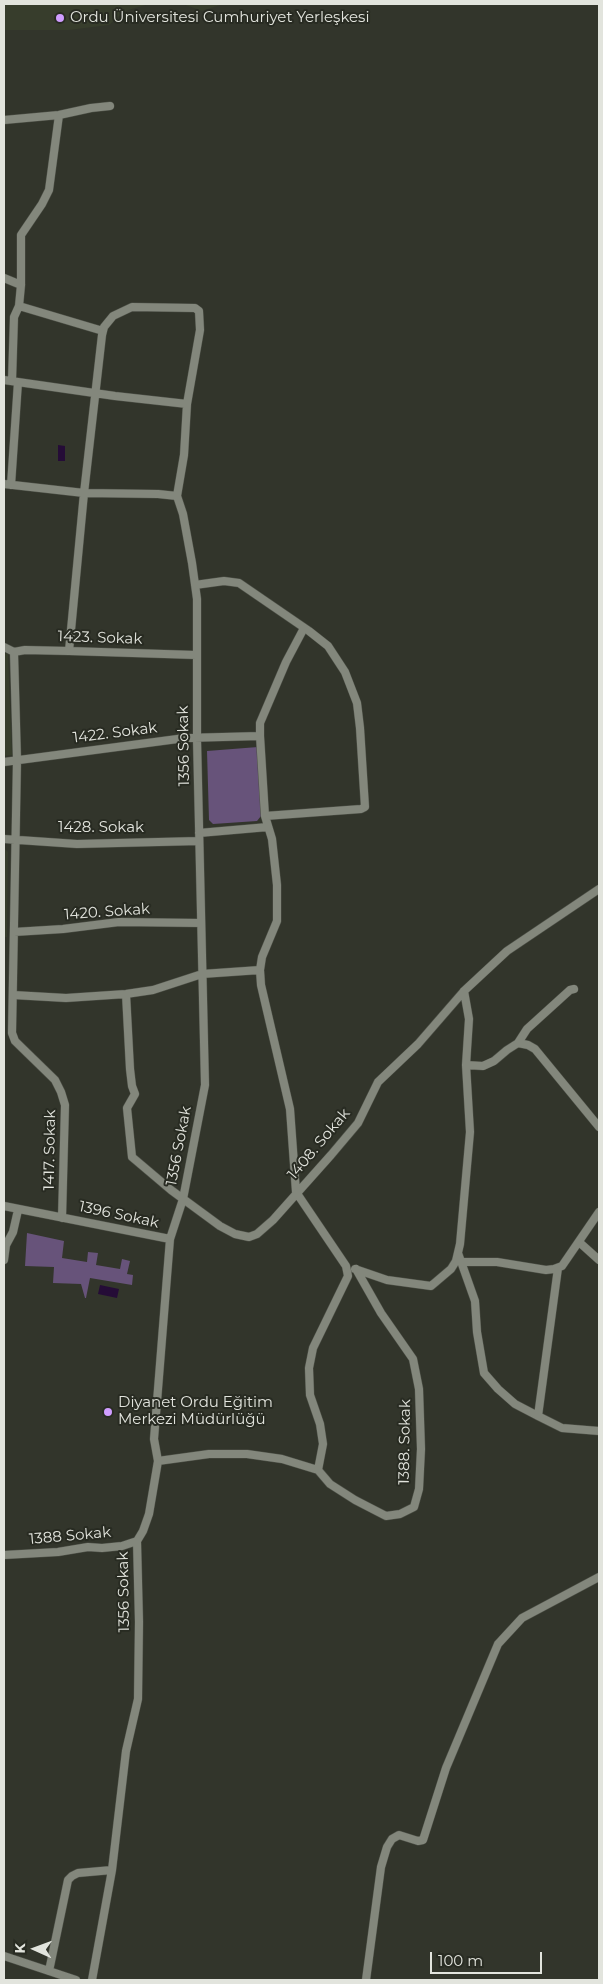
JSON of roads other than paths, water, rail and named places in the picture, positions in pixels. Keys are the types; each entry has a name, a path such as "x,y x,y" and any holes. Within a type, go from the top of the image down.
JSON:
{"street":[{"path":"4,120 59,115 110,106"},
{"path":"59,115 49,190 22,235 22,285 19,306 14,317 15,382 7,484 84,493 177,496"},
{"path":"4,278 22,285"},
{"path":"19,306 103,331 84,493 69,651"},
{"name":"1356 Sokak","path":"92,1980 112,1870 126,1751 138,1699 140,1622 137,1541 149,1514 158,1461 154,1439 170,1239 183,1199 205,1085 197,738 197,600 183,514 177,496 184,455 187,404 200,330 199,312 195,308 132,307 113,316 103,331"},
{"path":"4,380 187,404"},
{"path":"195,585 224,580 239,583 304,628 328,646 344,672 357,703 365,807 361,809 265,816"},
{"path":"304,628 286,662 260,723 265,816 272,839 278,885 277,922 262,957 260,970 261,985 290,1109 296,1192 346,1266 348,1276 313,1348 309,1368 310,1395 320,1424 323,1444 318,1470"},
{"path":"4,647 14,652"},
{"name":"1423. Sokak","path":"14,652 25,650 196,655"},
{"name":"1417. Sokak","path":"14,652 17,760 14,840 12,1033 15,1041 55,1080 65,1106 62,1218"},
{"name":"1422. Sokak","path":"4,762 185,738 260,736"},
{"name":"1428. Sokak","path":"4,839 77,844 199,837 268,827"},
{"name":"1408. Sokak","path":"126,994 130,1069 135,1094 127,1108 132,1157 183,1199 220,1226 235,1234 248,1237 257,1234 273,1220 358,1122 378,1082 418,1044 464,991 507,951 599,889"},
{"name":"1420. Sokak","path":"14,932 63,929 119,922 201,923"},
{"path":"13,995 66,998 126,994 153,990 202,974 260,970"},
{"path":"466,1065 483,1066 518,1043 527,1029 570,990 574,990"},
{"path":"346,1266 386,1280 430,1286 451,1269 458,1253 470,1132 466,1065 469,1019 464,991"},
{"path":"518,1043 528,1045 534,1049 599,1127"},
{"name":"1396 Sokak","path":"4,1206 170,1239"},
{"path":"4,1260 6,1245 18,1210"},
{"path":"462,1262 497,1262 546,1270 558,1268 562,1266 599,1212"},
{"path":"579,1242 599,1260"},
{"path":"458,1253 475,1301 477,1332 484,1373 515,1404 538,1416 562,1428 599,1431"},
{"path":"538,1416 558,1268"},
{"name":"1388. Sokak","path":"158,1461 209,1454 247,1454 282,1458 318,1470 330,1484 386,1516 400,1514 414,1507 419,1489 421,1449 419,1389 413,1359 381,1313 356,1269"},
{"name":"1388 Sokak","path":"4,1555 58,1552 88,1547 122,1546 137,1541"},
{"path":"366,1980 382,1867 387,1847 392,1839 399,1835 418,1841 423,1840 446,1768 498,1644 522,1618 599,1577"},
{"path":"49,1971 68,1880 78,1873 112,1870"},
{"path":"4,1956 76,1980"}],"place":[{"name":"Ordu Üniversitesi Cumhuriyet Yerleşkesi","path":"60,18"},
{"name":"Diyanet Ordu Eğitim Merkezi Müdürlüğü","path":"108,1412"}]}
